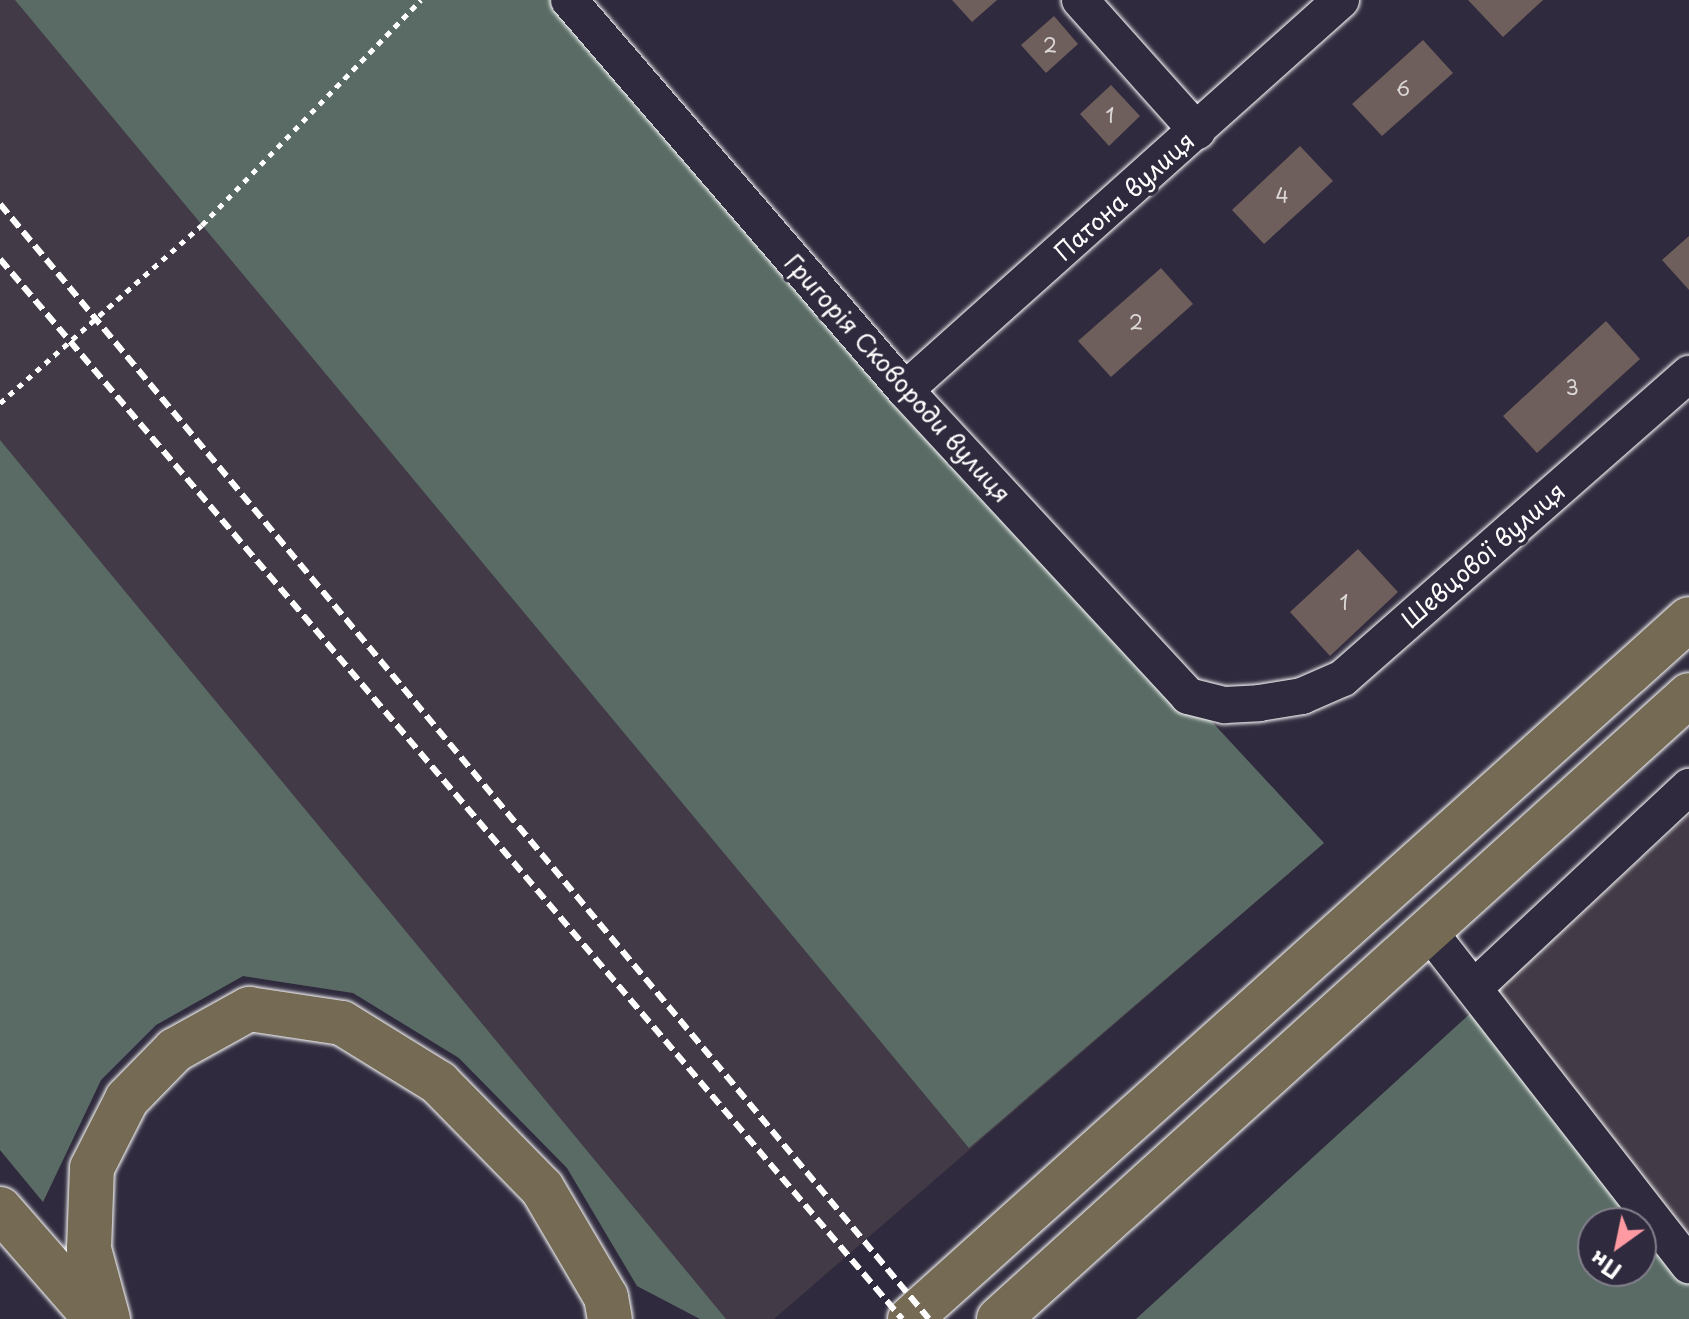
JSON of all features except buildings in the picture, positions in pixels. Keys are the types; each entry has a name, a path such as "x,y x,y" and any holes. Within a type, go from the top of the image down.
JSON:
{"main road":[{"path":"910,1319 1689,619"},
{"path":"1000,1318 1689,695"},
{"path":"108,1319 89,1249 92,1168 127,1099 146,1079 175,1050 249,1009 342,1023 439,1083 542,1188 606,1297 610,1319"},
{"path":"0,1209 96,1319"}],"street":[{"name":"Григорія Сковороди вулиця","path":"569,0 905,390 1188,696 1225,705 1259,703"},
{"path":"1080,0 1197,131"},
{"name":"Патона вулиця","path":"905,390 1341,0"},
{"name":"Шевцової вулиця","path":"1259,703 1302,696 1343,678 1689,374"},
{"path":"1475,987 1689,787"},
{"path":"1428,930 1689,1265"}],"path":[{"path":"0,403 202,225 421,0"}],"shaded area":[{"path":"0,0 569,0 905,390 1324,843 774,1319 700,1319 637,1286 567,1168 459,1058 353,993 243,976 156,1025 101,1080 43,1202 0,1150"},
{"path":"1689,815 1689,1265 1657,1223 1657,1207 1645,1207 1486,999"}],"green space":[{"path":"15,0 569,0 905,390 1324,843 969,1148"},
{"path":"0,440 726,1319 700,1319 637,1286 567,1168 459,1058 353,993 243,976 156,1025 101,1080 43,1202 0,1150"},
{"path":"1486,999 1645,1207 1577,1207 1577,1287 1657,1287 1657,1223 1689,1265 1689,1319 1136,1319"}],"railway":[{"path":"0,204 929,1319"},
{"path":"0,259 902,1319"}]}
